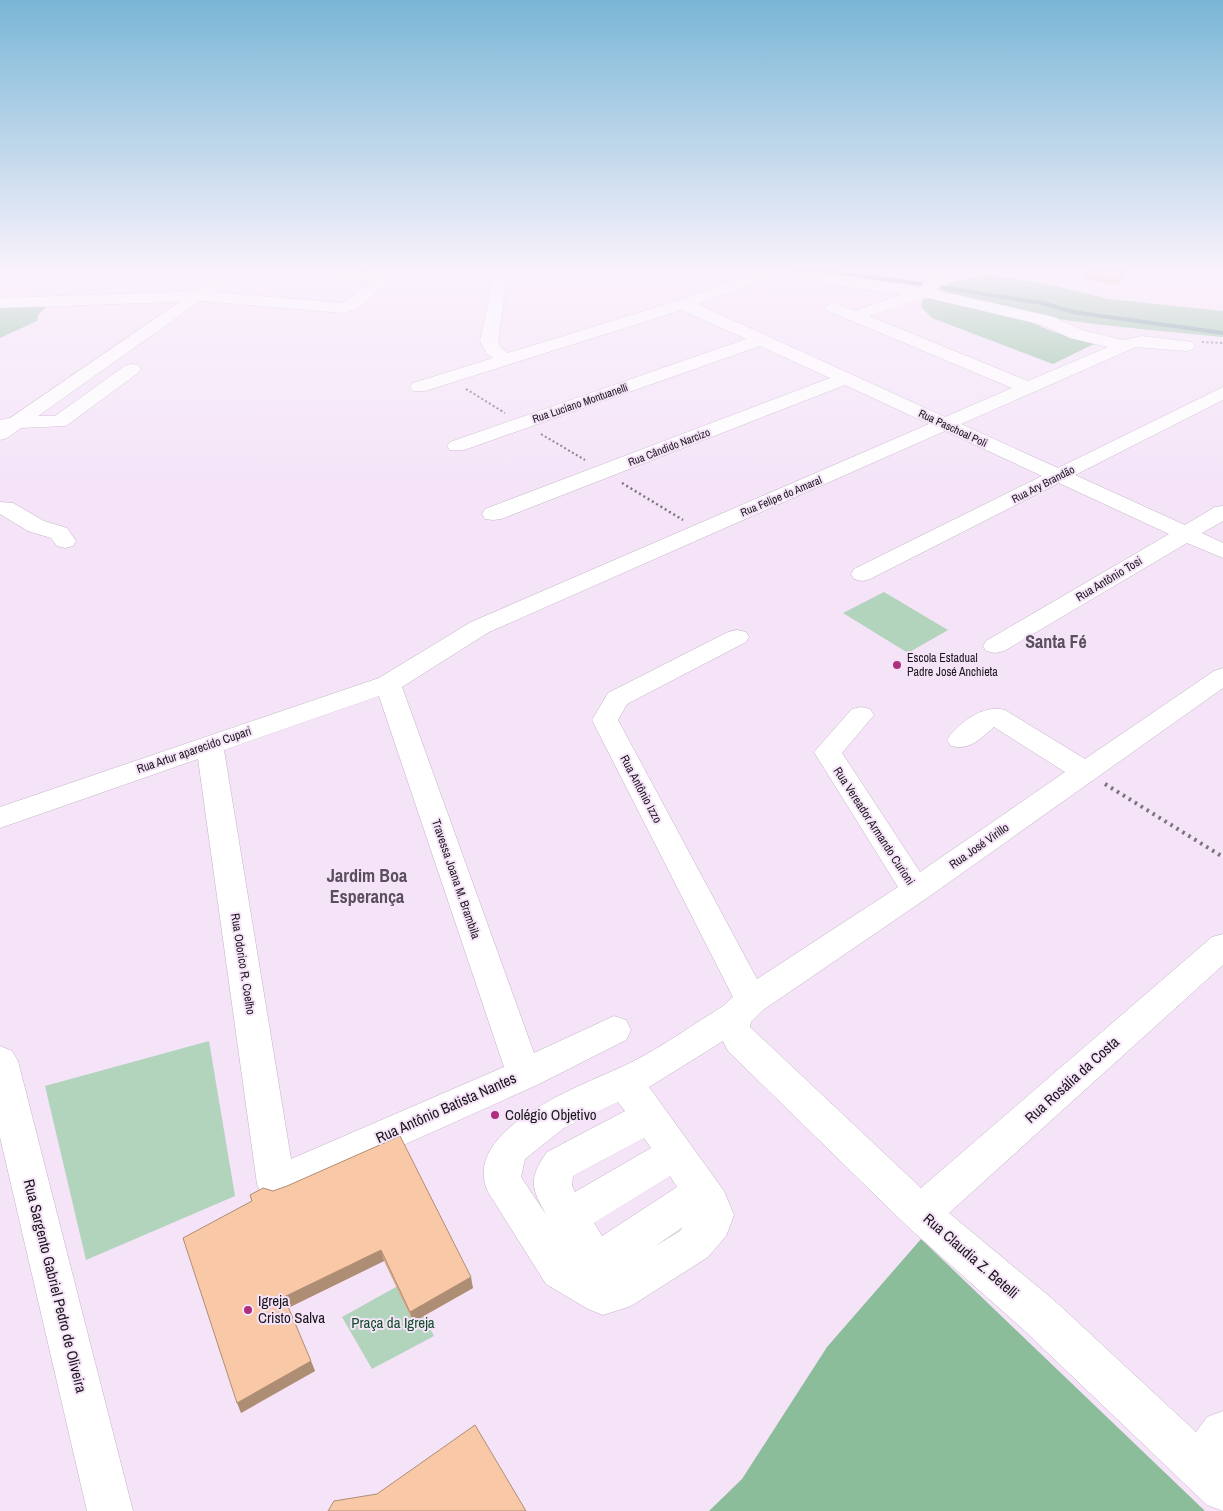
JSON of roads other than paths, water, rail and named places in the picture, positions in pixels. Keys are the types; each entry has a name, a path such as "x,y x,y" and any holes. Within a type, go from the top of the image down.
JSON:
{"street":[{"path":"0,434 137,341"},
{"path":"489,341 493,350 505,359"},
{"path":"419,387 565,341"},
{"name":"Rua Luciano Montuanelli","path":"457,446 759,341"},
{"name":"Rua Paschoal Poli","path":"761,341 1223,551"},
{"path":"914,341 1028,388"},
{"path":"1103,341 1126,346"},
{"name":"Rua Felipe do Amaral","path":"388,684 480,627 1126,346 1142,341 1186,346"},
{"path":"0,426 19,422 59,422 132,369"},
{"name":"Rua Cândido Narcizo","path":"493,514 844,379"},
{"name":"Rua Ary Brandão","path":"862,574 1223,393"},
{"path":"0,508 5,508 36,526 59,533 65,541"},
{"name":"Rua Antônio Tosi","path":"995,646 1223,512"},
{"name":"Rua Antônio Izzo","path":"737,638 617,699 605,720 743,1008"},
{"name":"Rua José Virillo","path":"583,1270 560,1270 501,1180 502,1171 512,1147 551,1117 625,1083 743,1008 1223,676"},
{"name":"Rua Artur aparecido Cupari","path":"0,818 209,744 388,684"},
{"name":"Travessa Joana M. Brambila","path":"388,684 524,1074"},
{"name":"Rua Vereador Armando Curioni","path":"861,715 828,752 832,763 916,890"},
{"path":"961,740 990,718 996,716 1085,772"},
{"name":"Rua Odorico R. Coelho","path":"209,744 276,1184"},
{"name":"Rua Rosália da Costa","path":"921,1213 1223,946"},
{"name":"Rua Claudia Z. Betelli","path":"743,1008 733,1028 740,1041 921,1213 1041,1317 1215,1462"},
{"name":"Rua Antônio Batista Nantes","path":"276,1184 524,1074 614,1030"},
{"name":"Rua Sargento Gabriel Pedro de Oliveira","path":"0,1061 110,1511"},
{"path":"625,1083 676,1153 702,1193 583,1270 569,1217 553,1190 552,1176 560,1164 649,1116"},
{"path":"569,1217 676,1153"}],"place":[{"name":"Escola Estadual Padre José Anchieta","path":"897,665"},
{"name":"Colégio Objetivo","path":"495,1115"},
{"name":"Igreja Cristo Salva","path":"248,1310"}],"district":[{"name":"Santa Fé","path":"1056,642"},
{"name":"Jardim Boa Esperança","path":"367,886"}],"park label":[{"name":"Praça da Igreja","path":"393,1323"}]}
